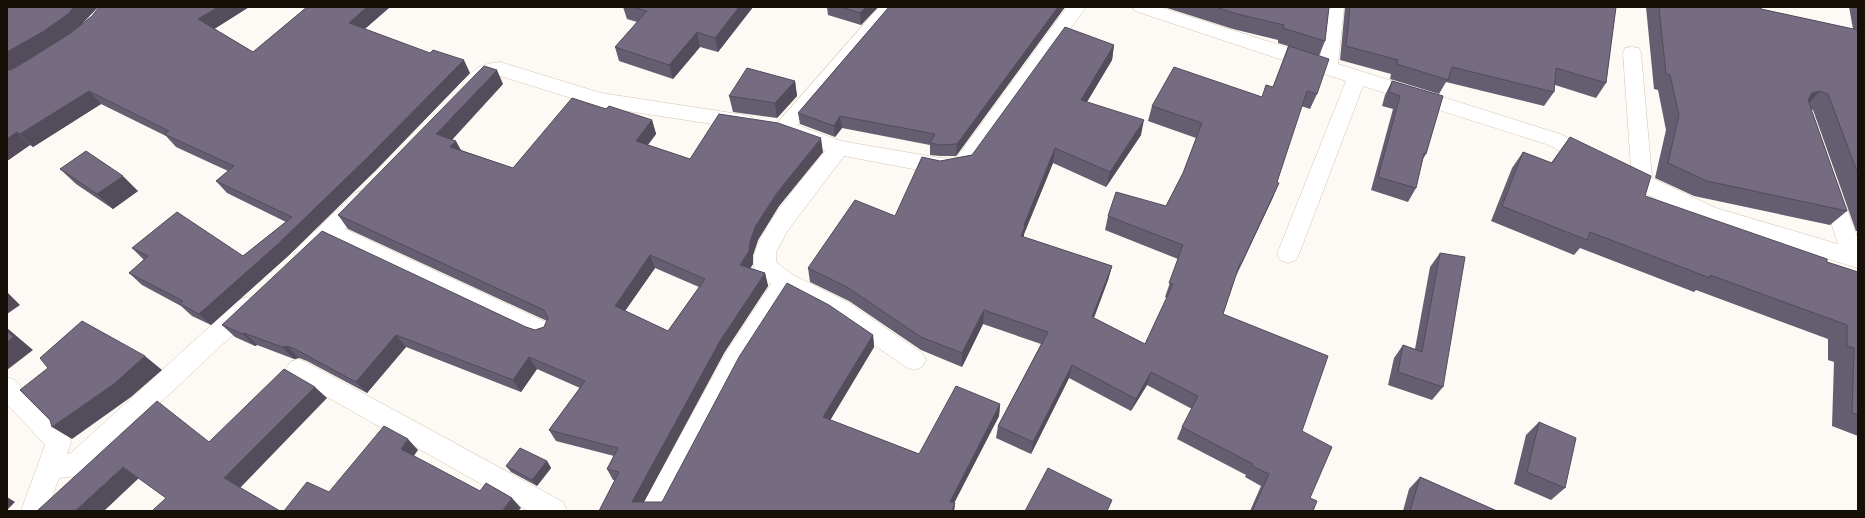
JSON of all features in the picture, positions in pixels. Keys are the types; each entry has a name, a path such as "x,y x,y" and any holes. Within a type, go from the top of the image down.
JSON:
{"street":[{"path":"771,126 889,7"},
{"path":"459,99 486,70 500,69 601,100 771,126 839,148 940,166 963,164 1077,7"},
{"path":"1141,7 1553,139 1710,215 1855,258"},
{"path":"1328,68 1335,7"},
{"path":"1632,53 1642,182"},
{"path":"1288,254 1357,77"},
{"path":"839,148 780,224 765,252 765,266 785,282 840,309 914,360"},
{"path":"1823,168 1855,258"},
{"path":"291,268 378,183"},
{"path":"329,231 542,331"},
{"path":"652,511 733,361 785,282"},
{"path":"50,468 78,464 261,295"},
{"path":"298,369 554,511"},
{"path":"7,388 59,442 34,511"}],"building":[{"path":"7,7 74,7 68,14 44,31 7,52"},
{"path":"99,7 218,7 198,19 253,52 307,7 367,7 349,23 430,53 433,50 464,60 368,157 278,244 199,314 180,304 183,301 129,273 148,256 132,248 177,212 243,256 292,217 216,181 234,166 164,134 169,131 89,91 20,134 17,132 7,139 7,73 71,33 92,16"},
{"path":"632,7 739,7 715,38 697,32 669,65 615,47 647,11"},
{"path":"841,7 866,7 860,13"},
{"path":"889,7 1058,7 957,144 940,145 930,143 935,134 840,116 834,126 798,113"},
{"path":"1216,7 1329,7 1325,41 1283,28 1284,25 1237,14"},
{"path":"1350,7 1616,7 1606,83 1556,68 1554,92 1452,67 1448,80 1397,64 1398,60 1346,46"},
{"path":"1659,7 1761,7 1761,9 1858,30 1858,174 1828,94 1820,91 1812,93 1808,100 1847,211 1707,181 1668,163 1679,115 1670,75 1666,74"},
{"path":"1065,27 1114,45 1081,100 1144,120 1110,172 1055,148 1021,236 1112,266 1092,317 1145,344 1173,284 1169,283 1183,245 1108,216 1116,192 1166,206 1183,173 1202,123 1152,106 1174,67 1262,97 1266,85 1273,87 1289,46 1329,59 1317,94 1307,91 1277,182 1279,183 1241,264 1240,263 1223,314 1328,356 1302,431 1332,447 1310,498 1317,501 1313,511 1252,511 1269,474 1182,427 1198,396 1151,372 1136,399 1072,365 1033,442 998,426 1048,332 984,310 962,353 921,337 847,287 808,268 855,200 895,216 922,157 940,161 972,155"},
{"path":"484,66 497,70 436,134 456,141 450,147 513,168 572,98 606,109 609,106 652,120 636,141 690,159 719,114 778,123 821,138 777,193 755,227 750,242 749,251 740,265 765,273 720,341 632,502 662,502 739,357 787,283 829,305 873,335 823,417 919,454 956,386 1000,404 950,502 955,503 952,511 599,511 619,472 607,469 618,448 549,430 585,381 529,357 513,380 396,335 356,382 295,349 287,346 282,347 244,333 243,334 222,325 322,231 526,327 535,330 544,327 548,318 544,310 338,215","holes":["650,255 705,279 668,331 615,306"]},
{"path":"747,68 795,81 775,103 729,96"},
{"path":"1392,81 1443,96 1426,154 1424,153 1416,188 1378,177 1400,96 1389,92"},
{"path":"1570,137 1651,176 1645,196 1827,259 1827,262 1858,272 1858,415 1852,413 1854,348 1847,346 1847,325 1710,275 1710,278 1590,232 1587,240 1502,206 1523,152 1552,163"},
{"path":"86,151 123,176 97,194 60,169"},
{"path":"1440,253 1465,257 1443,387 1398,372 1403,345 1422,352"},
{"path":"82,321 145,356 114,384 52,427 50,420 20,390 48,368 40,358"},
{"path":"7,331 14,337 7,342"},
{"path":"284,369 315,387 224,478 280,511 152,511 166,498 123,467 75,511 37,511 157,401 209,442"},
{"path":"1539,422 1576,438 1565,488 1527,472"},
{"path":"384,426 408,439 401,449 480,491 486,483 512,498 502,511 284,511 307,482 329,492"},
{"path":"520,448 547,461 532,480 506,466"},
{"path":"1048,468 1112,500 1107,511 1025,511"},
{"path":"1420,477 1497,511 1410,511"}]}
